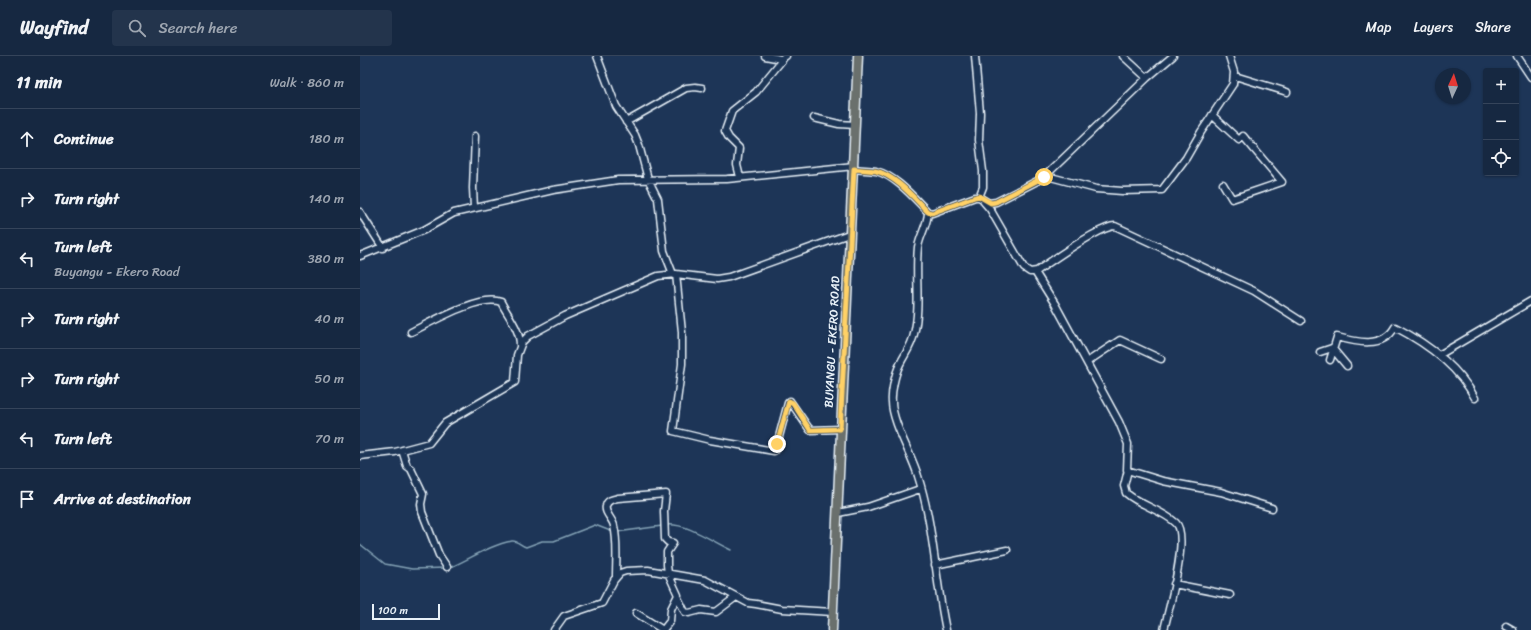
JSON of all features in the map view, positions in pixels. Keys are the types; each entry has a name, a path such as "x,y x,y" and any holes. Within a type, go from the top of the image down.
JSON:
{"main road":[{"name":"BUYANGU - EKERO ROAD","path":"832,630 858,56"}],"street":[{"path":"597,56 610,93 635,135 648,179 658,199 664,251 675,274 682,332 682,364 673,431 710,440 774,451 789,401 793,403 810,430 840,429"},
{"path":"765,56 784,57"},
{"path":"975,56 980,113 979,140 983,171 983,187 979,196"},
{"path":"1123,56 1148,78"},
{"path":"360,256 383,248 424,230 454,213 561,189 618,180 703,179 854,168 876,171 884,174 896,182 928,212 934,213 965,200 979,196 993,203 1044,177 1173,56"},
{"path":"1044,177 1096,189 1122,191 1162,190 1186,158 1233,84 1234,76 1229,56"},
{"path":"1516,56 1531,77"},
{"path":"740,177 737,165 739,148 729,138 726,128 733,110 756,92 784,57"},
{"path":"1234,76 1287,92"},
{"path":"626,122 686,88 702,88"},
{"path":"1212,115 1240,140 1243,136 1282,182 1232,199 1224,184"},
{"path":"814,118 839,124 855,125"},
{"path":"474,208 473,188 475,136"},
{"path":"979,196 990,209 1024,268 1030,272 1035,272 1092,236 1110,227 1116,226 1254,291 1301,321"},
{"path":"360,212 383,248"},
{"path":"928,212 918,247 917,305 914,336 898,367 891,404 897,424 908,447 919,477 920,489 926,506 934,548 938,589 946,630"},
{"path":"520,345 528,336 565,316 658,276 675,274 717,279 730,277 849,234"},
{"path":"1035,272 1055,304 1110,403 1125,434 1128,444 1126,465 1128,470 1124,486 1126,493 1165,514 1180,529 1181,546 1164,630"},
{"path":"360,456 402,450 429,443 444,423 515,382 517,355 520,345 518,330 511,321 501,302 494,300 480,302 455,311 411,332"},
{"path":"1439,355 1531,301"},
{"path":"1330,360 1332,348 1337,337 1359,343 1372,343 1393,332 1395,327 1439,355 1464,380 1475,398"},
{"path":"1087,362 1120,340 1161,359"},
{"path":"1320,352 1332,348"},
{"path":"1332,348 1347,366"},
{"path":"402,450 407,466 411,469 423,494 421,504 422,512 439,555 447,567"},
{"path":"1128,470 1163,481 1220,492 1272,508"},
{"path":"838,514 868,507 920,489"},
{"path":"616,577 615,529 613,520 606,512 606,506 611,499 666,494 664,511 665,538 668,542 673,543 667,556 668,574 685,612 689,613 701,610 711,613 716,612 736,597"},
{"path":"936,565 1007,550"},
{"path":"554,630 564,616 602,602 616,577 624,571 641,570 705,580 748,603 782,609 833,612"},
{"path":"1174,584 1230,595"},
{"path":"636,613 663,630 670,621 671,609 678,598"},
{"path":"1506,626 1514,630"}],"waterway":[{"path":"449,568 488,549 512,541 516,541 522,546 526,547 542,541 554,541 595,525 613,532"},
{"path":"666,525 683,527 699,533 731,550"},
{"path":"617,532 662,526"},
{"path":"360,544 385,564 412,569 445,568"}],"route":[{"path":"777,444 789,401 793,403 810,430 840,429 849,234 854,169 876,171 884,174 896,182 928,212 932,213 979,196 988,202 993,203 1029,186 1044,177"}]}
